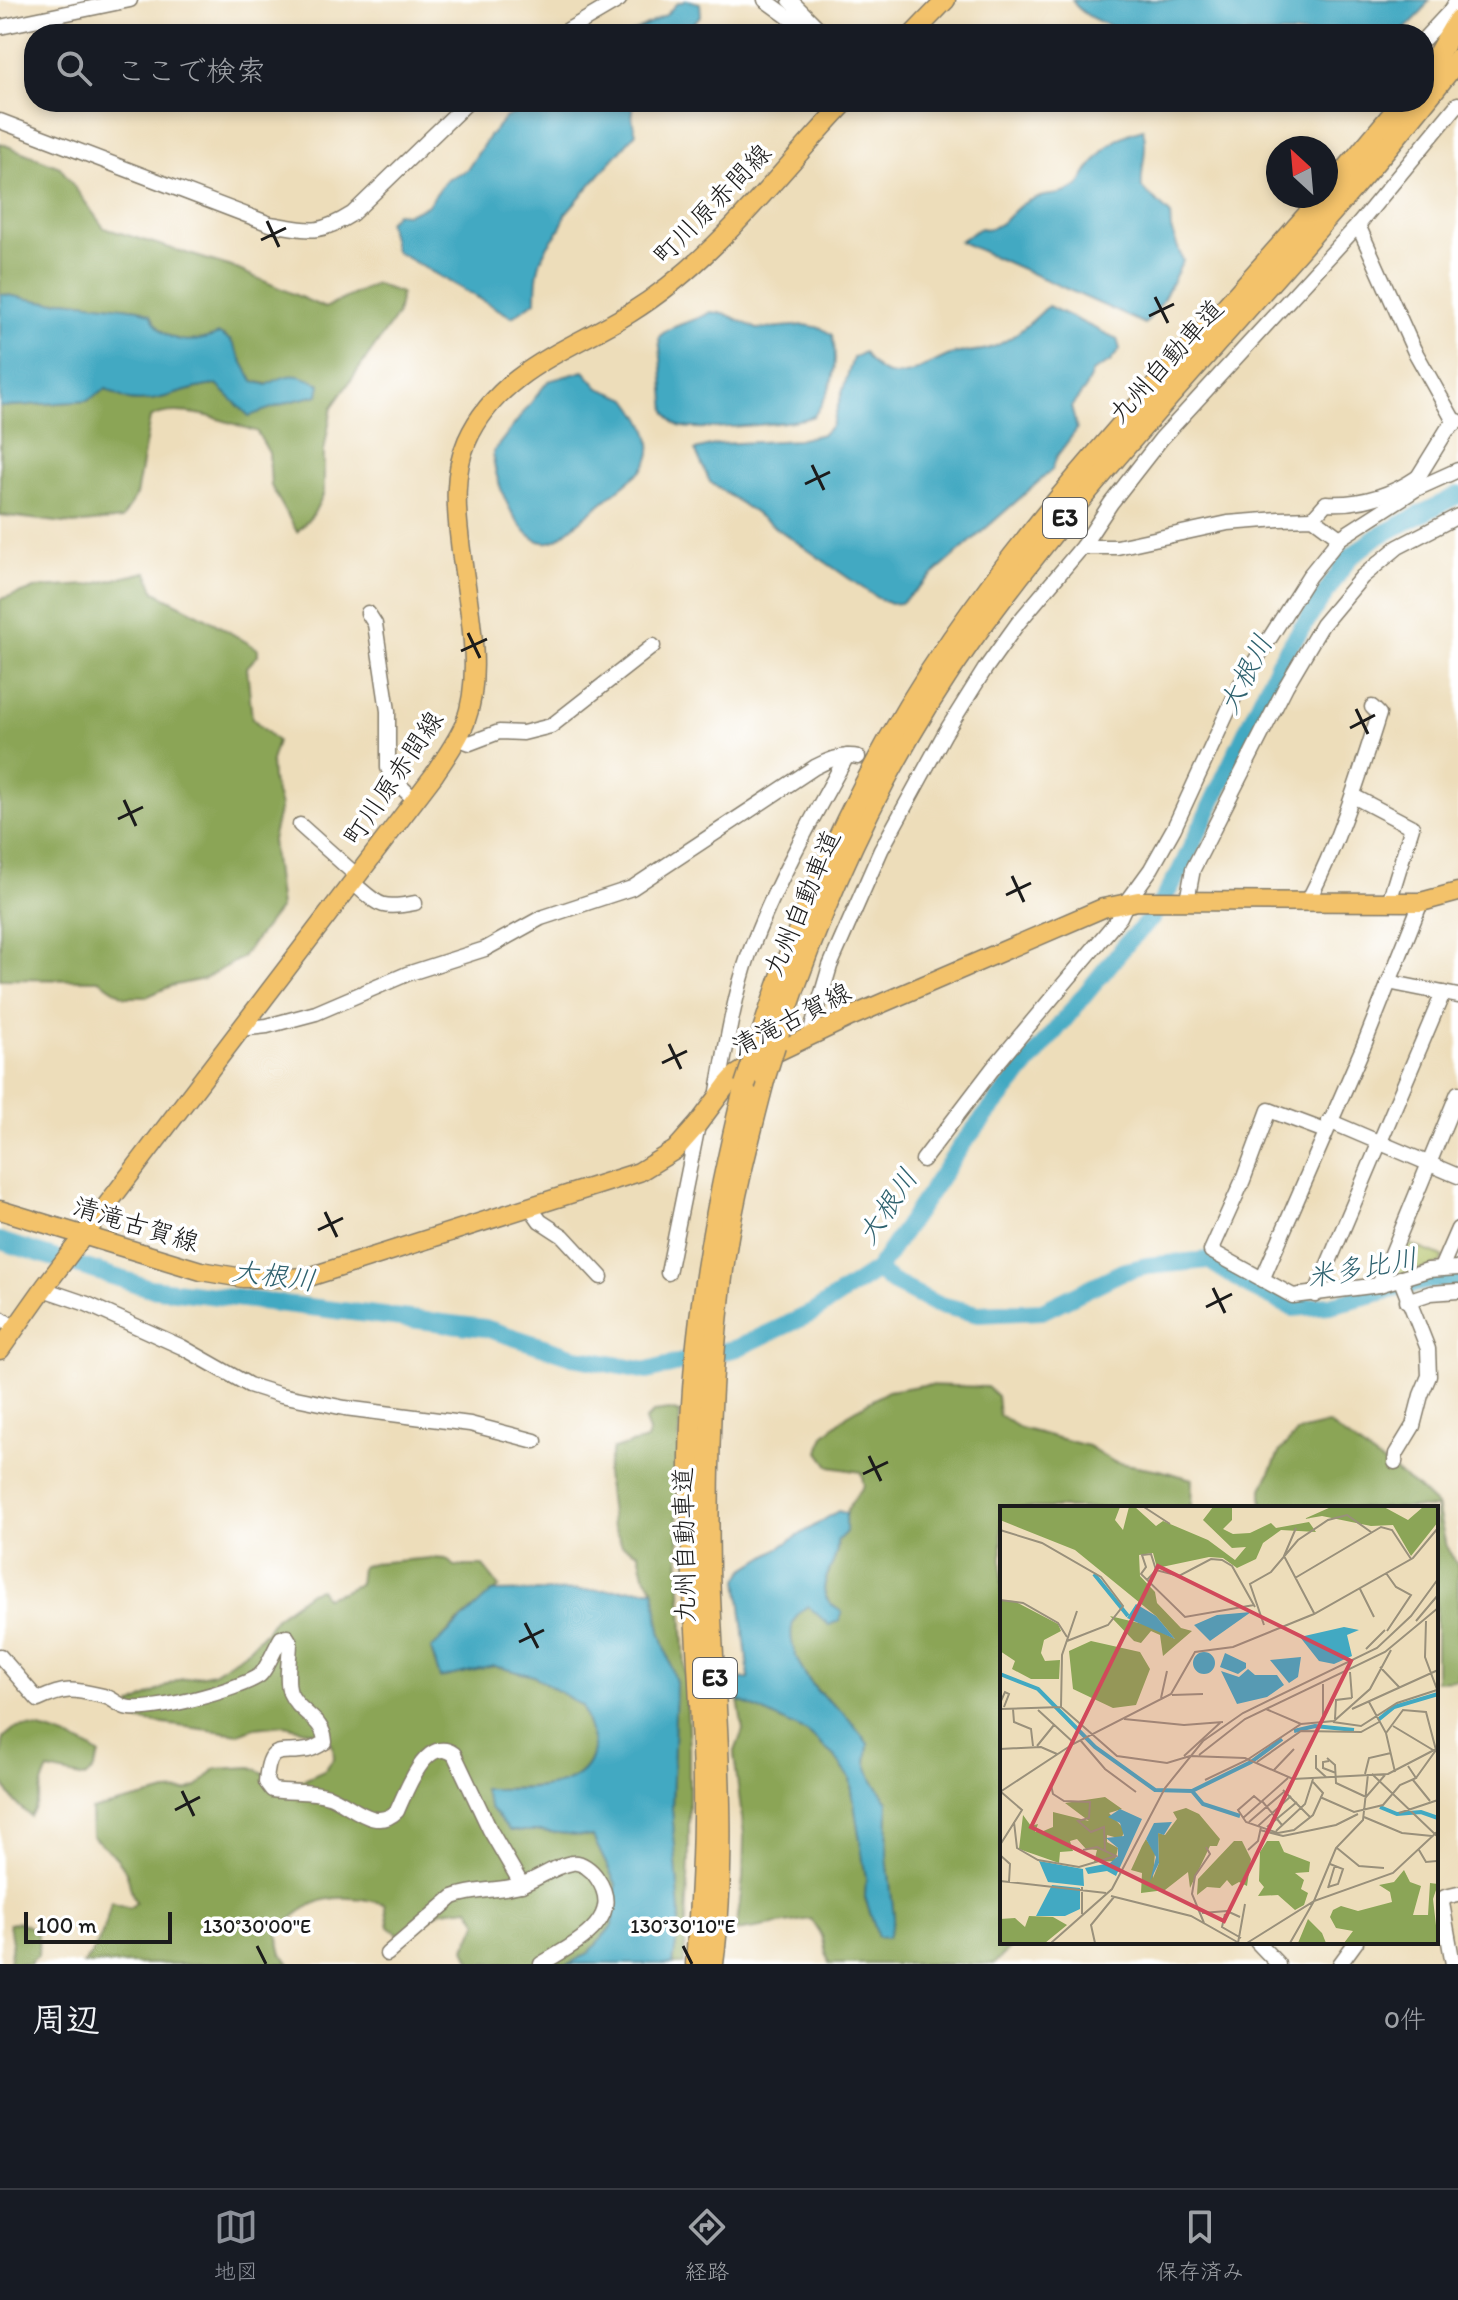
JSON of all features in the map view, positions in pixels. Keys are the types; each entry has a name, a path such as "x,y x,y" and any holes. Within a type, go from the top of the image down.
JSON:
{"highway":[{"path":"1434,60 1458,20"},
{"path":"1434,62 1458,30"},
{"name":"九州自動車道","path":"1434,88 1458,59"},
{"name":"九州自動車道","path":"1338,179 1395,112"},
{"name":"九州自動車道","path":"696,1964 703,1781 691,1577 690,1465 702,1397 708,1255 723,1174 745,1085 765,1049 856,839 920,720 969,644 1019,576 1116,457 1309,241 1415,112"},
{"name":"九州自動車道","path":"707,1327 726,1252 739,1178 765,1077 765,1049 797,932 834,844 903,715 951,640 1055,502 1314,208"},
{"name":"九州自動車道","path":"702,1397 708,1449 719,1808 713,1964"}],"main road":[{"path":"923,24 946,0"},
{"name":"町川原赤間線","path":"0,1350 7,1323 44,1287 81,1240 415,800 457,738 466,720 473,664 456,494 462,457 474,426 494,398 518,376 628,314 693,267 837,112"},
{"name":"清滝古賀線","path":"0,1210 81,1240 211,1273 243,1278 312,1276 639,1172 675,1150 736,1075 760,1060 1103,908 1132,902 1421,902 1458,892"}],"street":[{"path":"0,27 130,0"},
{"path":"578,24 619,0"},
{"path":"765,0 798,24"},
{"path":"790,0 814,24"},
{"path":"1434,28 1457,0"},
{"path":"809,1037 830,966 881,850 916,784 985,669 1018,623 1082,547 1111,503 1161,439 1358,225 1458,104"},
{"path":"0,121 270,224 315,231 331,228 352,214 458,112"},
{"path":"923,1160 994,1067 1132,902 1174,828 1240,685 1309,576 1340,538 1417,483 1447,430 1456,422 1414,350 1358,225"},
{"path":"1313,518 1326,503 1344,504 1377,498 1404,486 1458,470"},
{"path":"1187,901 1193,869 1286,686 1322,625 1362,577 1398,547 1458,516"},
{"path":"1082,547 1117,547 1228,523 1313,518 1340,538"},
{"path":"368,613 375,624 388,711 388,768 394,780 415,800"},
{"path":"457,738 470,743 499,732 523,733 551,726 653,646"},
{"path":"1308,901 1353,796 1379,714 1372,707"},
{"path":"240,1029 267,1026 316,1013 407,974 485,949 550,914 632,888 788,783 828,760 853,756 806,830 748,956 717,1097"},
{"path":"901,777 916,784"},
{"path":"1353,796 1412,827 1389,902"},
{"path":"300,825 379,905 387,907 415,903"},
{"path":"1262,1280 1364,1045 1421,902"},
{"path":"1315,1295 1379,1143 1450,995 1388,982"},
{"path":"1379,1285 1458,1093"},
{"path":"1458,1176 1379,1143 1269,1110 1243,1180 1211,1251 1293,1296 1379,1285 1441,1268 1458,1268"},
{"path":"668,1273 698,1124"},
{"path":"530,1207 540,1221 563,1236 601,1277"},
{"path":"1441,1268 1458,1229"},
{"path":"1395,1462 1396,1454 1413,1426 1429,1376 1428,1349 1400,1278"},
{"path":"44,1287 182,1347 249,1385 345,1408 470,1424 535,1441"},
{"path":"1407,1301 1431,1293 1458,1291"},
{"path":"0,1656 38,1700 68,1689 104,1696 127,1708 181,1703 229,1690 259,1676 266,1669 269,1656 281,1638 287,1637 290,1642 289,1690 298,1707 318,1722 325,1734 325,1742 310,1750 282,1750 272,1757 267,1767 266,1782 272,1790 328,1796 370,1819 381,1820 397,1811 427,1756 440,1749 447,1750 454,1754 490,1830 522,1885"},
{"path":"387,1954 453,1897 484,1889 522,1885 573,1863 584,1865 597,1877 602,1889 604,1913 598,1925 541,1964"},
{"path":"1453,1964 1454,1944 1440,1920 1445,1897 1458,1894"},
{"path":"1259,1944 1278,1964"},
{"path":"1340,1964 1355,1944"}],"green space":[{"path":"0,143 60,167 104,228 232,267 325,308 375,284 401,293 397,315 332,407 324,451 324,493 313,515 297,532 271,486 269,453 257,432 218,419 175,412 150,418 136,496 122,519 73,524 0,515 0,407 87,401 106,389 129,400 151,400 217,385 249,415 318,395 253,381 231,341 220,334 199,340 180,340 163,332 151,315 139,309 65,300 42,301 0,294"},
{"path":"147,572 155,592 258,649 258,655 247,667 252,718 277,741 271,761 280,807 272,840 280,908 241,958 204,979 171,986 146,997 125,997 99,980 0,979 0,599 38,588 89,585"},
{"path":"1401,1241 1443,1257 1440,1264 1387,1279"},
{"path":"923,1385 987,1387 997,1396 999,1415 1020,1428 1088,1446 1114,1462 1192,1479 1191,1506 1000,1506 1000,1944 1015,1944 994,1964 829,1964 822,1936 811,1919 736,1931 743,1879 744,1835 734,1754 743,1730 738,1700 807,1732 834,1756 850,1778 866,1878 865,1898 878,1936 894,1917 887,1857 888,1802 873,1781 866,1762 868,1744 810,1681 797,1658 791,1635 798,1614 808,1606 842,1613 825,1595 824,1586 848,1509 864,1486 861,1472 830,1467 819,1452 824,1435 847,1415 888,1391"},
{"path":"670,1410 680,1413 677,1509 689,1749 689,1861 684,1964 673,1964 680,1915 672,1808 676,1682 660,1631 654,1589 644,1575 639,1553 622,1545 612,1524 606,1473 613,1449 647,1440 649,1432 645,1421 654,1412"},
{"path":"1328,1424 1418,1488 1437,1506 1262,1506 1262,1489 1280,1451 1299,1431"},
{"path":"1438,1510 1446,1546 1458,1566 1458,1680 1438,1681"},
{"path":"446,1559 455,1566 483,1566 500,1587 457,1623 431,1650 440,1678 493,1666 534,1676 582,1706 593,1749 588,1765 578,1775 548,1786 483,1790 510,1831 593,1837 616,1884 612,1926 590,1952 569,1964 472,1964 465,1949 478,1922 469,1908 442,1911 400,1935 389,1927 385,1904 338,1898 313,1904 301,1911 277,1934 282,1954 289,1964 83,1964 98,1943 111,1902 130,1908 136,1902 122,1865 92,1836 91,1810 167,1792 187,1791 199,1786 215,1769 252,1767 277,1780 304,1780 324,1771 334,1758 333,1746 313,1732 285,1725 255,1728 239,1734 134,1720 131,1705 178,1680 213,1673 244,1653 277,1616 310,1592 320,1589 325,1597 359,1584 361,1567 372,1563"},
{"path":"23,1727 63,1736 100,1755 93,1771 85,1778 48,1770 30,1816 7,1791 2,1775 3,1738 14,1729"},
{"path":"18,1922 36,1933 38,1956 31,1964 0,1964 9,1962 12,1943 9,1924"}],"water":[{"path":"687,0 700,3 701,15 693,24 649,24 666,15 676,4"},
{"path":"1072,0 1429,0 1410,24 1105,24 1077,7"},
{"path":"518,112 633,112 636,133 565,214 541,261 536,301 512,317 395,251 388,222 396,213 407,214 427,206 447,179 467,170 489,136 506,117"},
{"path":"1143,129 1142,188 1170,214 1171,229 1183,261 1162,302 1145,324 959,241 980,228 998,225 1028,201 1073,189 1109,146 1123,136"},
{"path":"0,294 42,301 65,300 139,309 151,315 163,332 180,340 199,340 219,334 231,341 253,381 267,385 287,376 299,376 320,384 318,395 249,416 217,385 151,400 129,400 106,389 87,401 0,407"},
{"path":"1048,306 1117,339 1120,349 1110,362 1092,372 1085,389 1071,407 1077,429 1057,456 1052,470 901,603 890,604 877,598 710,482 695,450 718,444 797,440 823,434 832,425 853,358 864,352 873,365 883,372 904,374 950,355 982,350 1004,342"},
{"path":"711,312 726,314 757,329 805,325 821,328 832,335 835,357 833,377 826,397 814,416 725,427 689,428 673,422 666,411 659,337 670,329"},
{"path":"584,371 599,388 628,399 648,434 648,461 642,470 559,538 546,542 534,538 512,514 498,480 493,452 548,381"},
{"path":"838,1511 846,1513 846,1532 837,1541 834,1561 824,1587 825,1595 842,1612 839,1621 829,1625 808,1606 798,1614 791,1635 797,1659 810,1682 849,1719 868,1744 866,1762 873,1781 888,1802 887,1857 894,1917 888,1938 878,1937 865,1897 866,1878 850,1778 834,1756 807,1732 738,1700 738,1679 749,1678 738,1579 745,1569"},
{"path":"654,1589 660,1631 676,1682 672,1808 680,1915 673,1964 569,1964 590,1952 612,1926 616,1884 593,1837 510,1831 490,1808 483,1789 548,1786 578,1775 588,1764 593,1749 582,1706 534,1676 494,1666 440,1678 431,1649 492,1592"}],"waterway":[{"name":"大根川","path":"0,1241 150,1288 485,1328 578,1358 647,1371 737,1348 812,1313 877,1270 964,1142 1128,942 1151,919 1179,873 1279,662 1349,558 1373,539 1458,495"},
{"name":"米多比川","path":"877,1270 892,1282 936,1304 978,1314 1042,1311 1122,1272 1147,1266 1208,1260 1249,1286 1293,1308 1330,1305 1426,1281 1458,1278"}]}
